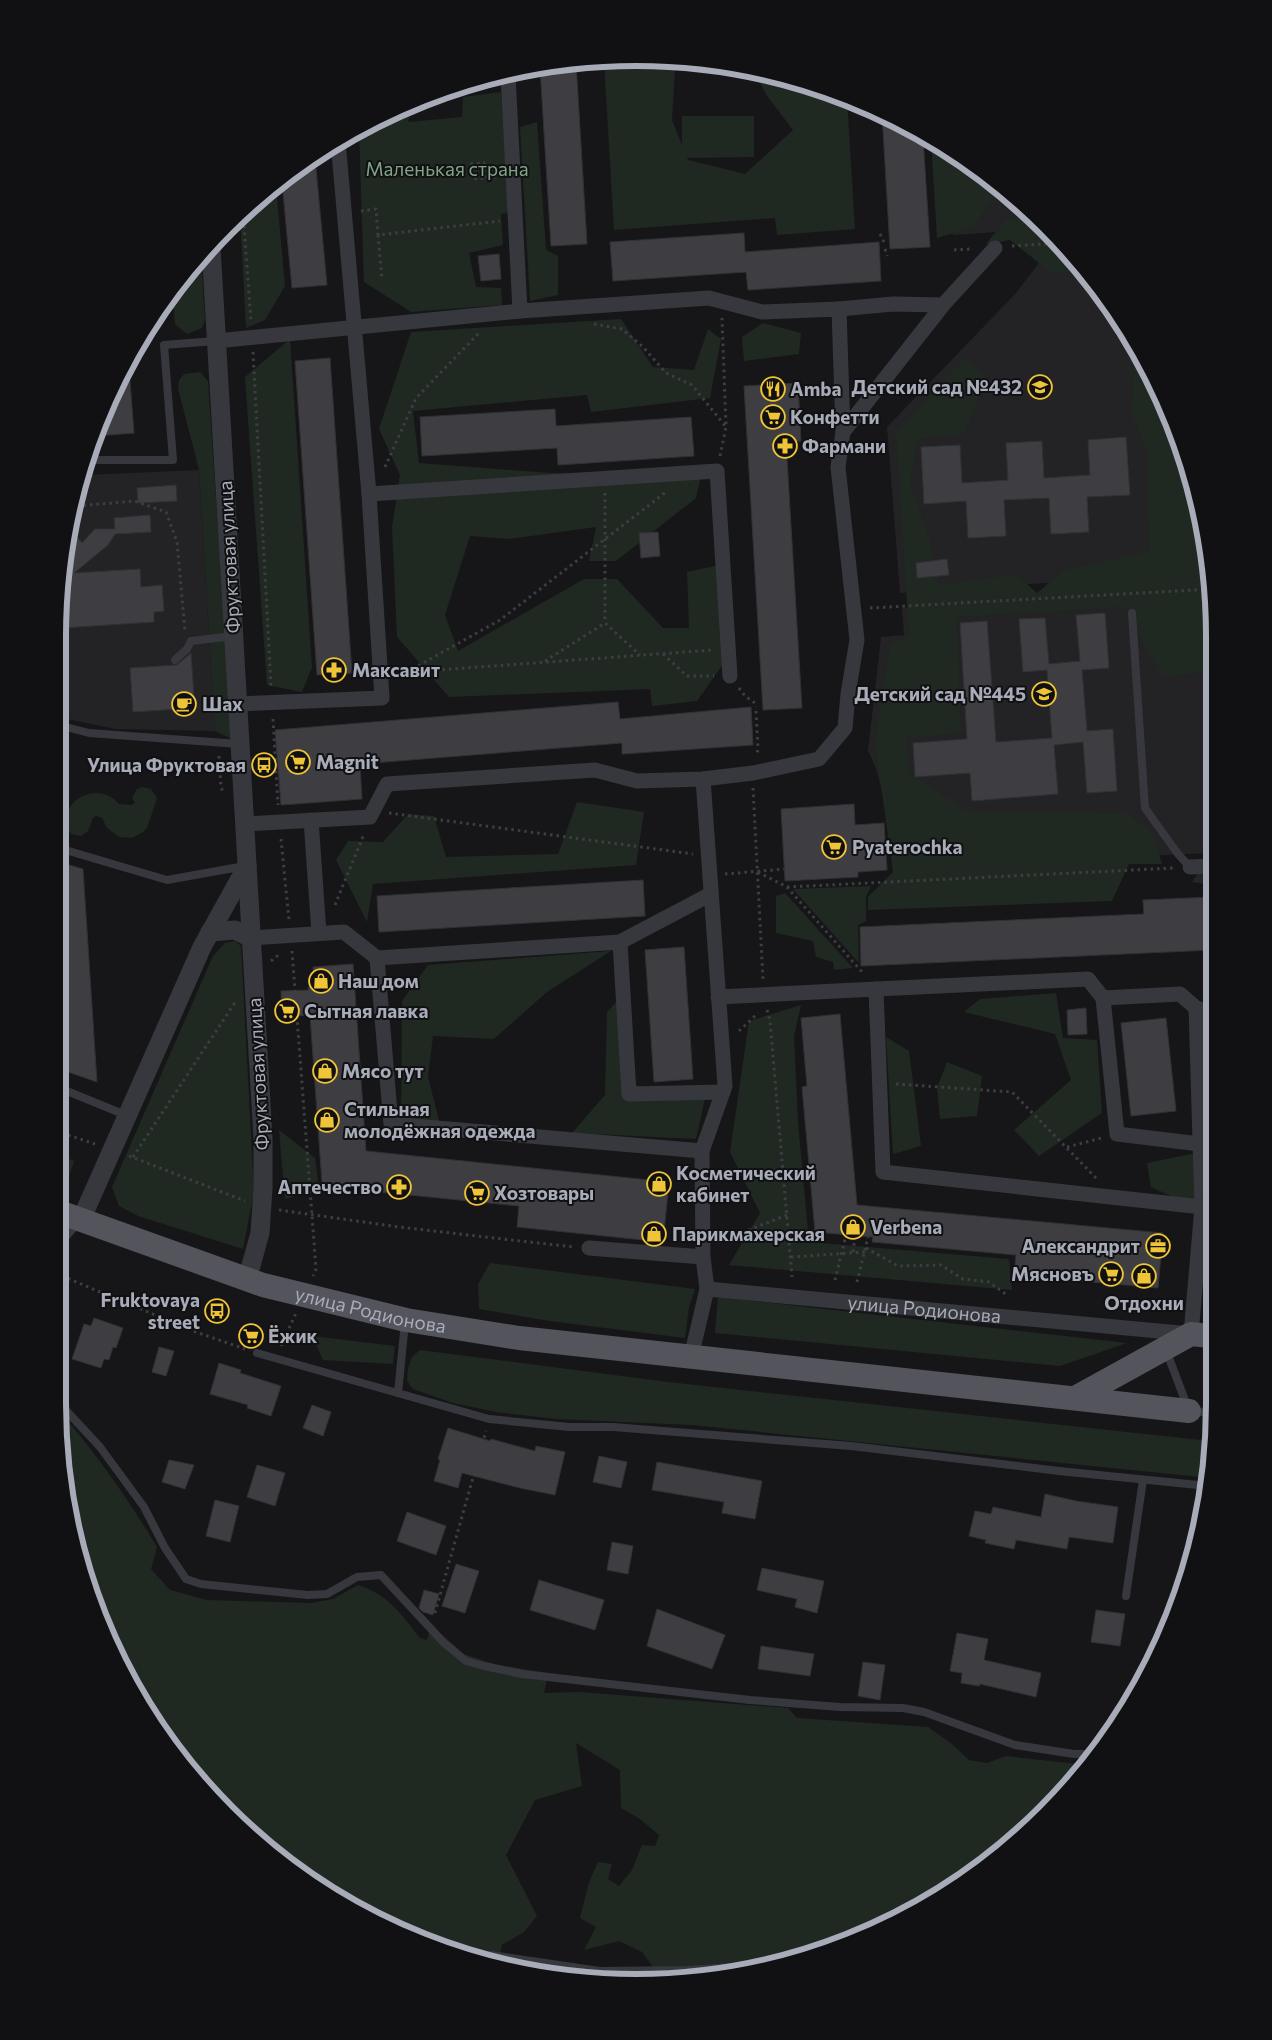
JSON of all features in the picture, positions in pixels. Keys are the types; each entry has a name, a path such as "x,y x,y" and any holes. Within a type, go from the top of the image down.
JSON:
{"main road":[{"name":"улица Родионова","path":"72,1217 247,1280 406,1320 519,1338 1200,1412"},
{"path":"1075,1398 1165,1348 1200,1335"}],"street":[{"path":"508,81 520,311"},
{"path":"237,704 382,698 375,494 339,150"},
{"path":"843,432 944,305 994,248"},
{"name":"Фруктовая улица","path":"211,256 263,1138 260,1233 247,1280"},
{"path":"216,341 520,311 709,298 762,312 893,304 944,305"},
{"path":"244,824 372,814 387,784 595,770 637,781 703,778 753,773 819,759 845,728 848,694 857,640 838,468 843,432 839,308"},
{"path":"375,494 717,472 730,676"},
{"path":"691,1357 707,1289 703,1257 702,1151 725,1086 703,778"},
{"path":"311,820 321,933"},
{"path":"72,1217 113,1150 202,947 247,866"},
{"path":"1190,867 1206,866"},
{"path":"210,932 235,930 251,938 344,932 377,958 620,942 711,894"},
{"path":"620,942 629,1094 723,1092"},
{"path":"377,958 392,1124 702,1151"},
{"path":"718,997 1088,979 1103,998 1117,1134 1200,1144"},
{"path":"876,989 883,1172 1202,1207"},
{"path":"1103,998 1180,994 1196,1008 1206,1010"},
{"path":"1196,1008 1202,1207 1200,1335"},
{"path":"589,1248 703,1257"},
{"name":"улица Родионова","path":"707,1289 1200,1335"}],"lane":[{"path":"94,460 173,460 164,345 216,341"},
{"path":"1132,613 1145,808 1178,854 1190,867"},
{"path":"175,660 187,650 192,641 233,636"},
{"path":"66,727 89,733 239,744"},
{"path":"66,850 167,880 247,866"},
{"path":"66,1091 128,1116"},
{"path":"66,1231 72,1217"},
{"path":"398,1393 406,1320"},
{"path":"1165,1348 1200,1412"},
{"path":"257,1353 490,1419 569,1427 613,1426 851,1446 1200,1485"},
{"path":"66,1411 100,1447 144,1507 165,1548 186,1580 201,1584 308,1595 327,1594 357,1577 381,1574 444,1643 466,1661 522,1674 750,1700 840,1707 902,1708 924,1712 1016,1745 1086,1754"},
{"path":"1126,1596 1143,1480"},
{"path":"496,1956 600,1971 715,1968"}],"path":[{"path":"486,178 484,163 470,164 472,180 514,176"},
{"path":"345,213 376,209 382,279"},
{"path":"378,235 516,220"},
{"path":"244,223 272,702"},
{"path":"880,234 884,242"},
{"path":"994,248 1049,244"},
{"path":"884,249 887,256"},
{"path":"717,472 726,428 722,301"},
{"path":"585,323 622,329 643,347 666,373 692,385 726,428"},
{"path":"375,494 382,472 416,398 481,330"},
{"path":"689,474 500,620 406,672 729,649"},
{"path":"605,479 605,623 640,656"},
{"path":"82,506 134,501 166,512 177,542 185,633 192,641"},
{"path":"854,609 1204,589"},
{"path":"544,662 605,623"},
{"path":"662,654 687,676 730,676 745,696 755,703 758,748 753,773 763,995 770,1021 792,1277"},
{"path":"321,933 372,814 708,857"},
{"path":"787,887 1190,867"},
{"path":"710,876 784,869"},
{"path":"757,871 787,887 876,989"},
{"path":"291,936 311,1214"},
{"path":"133,1158 253,975"},
{"path":"879,1083 1012,1092 1116,1198"},
{"path":"66,1134 113,1150 262,1207 398,1227 589,1248"},
{"path":"1066,1148 1117,1134"},
{"path":"718,1252 717,1242 788,1215"},
{"path":"835,1280 846,1235"},
{"path":"853,1252 855,1235"},
{"path":"857,1282 868,1237"},
{"path":"791,1257 865,1250 898,1266 941,1265 963,1280 989,1282 1007,1295"},
{"path":"66,1278 196,1332 257,1353"},
{"path":"431,1628 490,1419"}],"shaded area":[{"path":"949,160 983,184 1035,230 953,235"},
{"name":"Детский сад №432","path":"1045,255 1059,255 1110,319 1147,384 1176,453 1195,525 1202,572 900,593 887,427 1016,293"},
{"path":"199,470 215,731 116,729 66,719 67,599 77,525 90,475"},
{"name":"Детский сад №445","path":"1204,592 1206,853 901,866 876,768 868,751 881,637 904,635 902,608"}],"green space":[{"path":"604,67 671,67 675,69 672,120 682,145 682,116 754,116 754,157 687,158 688,160 745,174 793,130 767,96 758,80 819,96 847,107 855,229 777,235 775,218 614,230"},
{"name":"Маленькая страна","path":"501,92 509,213 501,214 503,245 469,253 476,287 501,288 502,305 411,312 364,282 359,138 410,114 408,122 462,117 463,97"},
{"path":"537,122 546,250 558,256 558,295 530,301 520,127"},
{"path":"932,149 953,162 995,195 973,227 937,238"},
{"path":"277,194 285,286 265,320 246,328 240,226"},
{"path":"1022,217 1073,271 1053,274 1010,240 986,244 1006,219"},
{"path":"202,268 205,320 202,328 187,334 175,324 173,304"},
{"path":"621,319 653,367 694,370 708,329 721,339 710,398 591,412 587,395 413,411 419,463 550,473 689,474 700,480 696,498 616,561 589,561 596,527 509,539 470,536 445,615 458,651 584,579 617,579 663,628 689,628 687,572 729,563 731,653 697,701 652,706 650,689 449,697 397,637 392,527 400,475 379,429 411,332"},
{"path":"763,323 801,333 799,354 744,361 742,337"},
{"path":"290,339 312,667 302,692 267,685 245,377"},
{"path":"965,358 987,380 964,434 918,439 910,483 929,537 939,585 1016,574 1037,593 1064,570 1149,551 1147,451 1132,415 1134,361 1147,384 1176,453 1195,525 1205,599 1206,678 1202,673 1162,676 1124,607 957,617 961,733 906,738 909,773 969,812 1127,813 1152,832 1162,864 1129,864 1112,901 868,910 868,897 893,872 875,742 890,645 909,636 896,433"},
{"path":"200,372 208,381 232,739 215,731 199,470 178,388 179,380 184,374"},
{"path":"142,787 151,789 157,798 147,828 143,832 132,838 119,837 107,828 102,818 96,816 93,818 88,831 81,836 71,834 67,823 67,813 79,798 99,793 110,796 119,804 131,805 135,803 132,798 137,789"},
{"path":"577,802 644,812 636,865 373,884 367,922 336,860 348,841 383,842 408,814 434,816 446,857 558,854"},
{"path":"1206,862 1206,884 1192,882"},
{"path":"871,886 866,897 866,921 858,925 859,963 793,889"},
{"path":"785,893 853,968 834,970 833,962 816,957 813,941 776,933 776,896"},
{"path":"235,941 241,946 254,1192 243,1249 138,1216 119,1206 112,1187 213,956 225,943"},
{"path":"611,951 547,992 494,1039 433,1036 428,1077 444,1140 401,1136 402,1001 428,965"},
{"path":"1056,993 1063,1038 1097,1040 1102,1113 1039,1156 1014,1130 1071,1080 1055,1034 964,1012 980,999"},
{"path":"617,1001 640,1100 707,1090 696,1139 572,1133 605,1095 607,1012"},
{"path":"801,1005 794,1036 798,1122 809,1242 1009,1259 1012,1290 729,1265 760,1213 730,1152 749,1021"},
{"path":"886,1037 909,1051 921,1146 893,1154"},
{"path":"947,1062 982,1076 977,1116 940,1119 937,1088"},
{"path":"279,1130 315,1158 319,1188 285,1199"},
{"path":"1206,1151 1206,1212 1151,1187 1147,1163"},
{"path":"66,1158 74,1161 66,1185"},
{"path":"490,1263 695,1289 689,1307 685,1338 550,1321 479,1309 478,1284"},
{"path":"718,1297 1127,1343 1060,1366 715,1333"},
{"path":"1206,1298 1206,1324 1203,1324"},
{"path":"312,1336 395,1346 393,1364 323,1360"},
{"path":"420,1350 668,1382 1205,1440 1201,1477 692,1425 556,1419 496,1412 453,1403 413,1389 407,1381 408,1368 412,1357"},
{"path":"66,1419 124,1495 157,1547 151,1569 170,1590 207,1600 311,1603 333,1599 358,1585 378,1594 394,1606 420,1638 427,1640 431,1625 464,1654 494,1664 548,1673 544,1693 580,1692 788,1708 797,1718 928,1727 952,1744 969,1760 987,1763 1006,1756 1077,1764 1039,1807 983,1856 953,1878 888,1915 819,1944 783,1954 747,1963 710,1969 658,1973 642,1952 619,1941 584,1950 596,1927 580,1918 589,1882 598,1862 612,1864 608,1879 619,1886 632,1870 642,1845 655,1846 659,1835 640,1819 621,1808 620,1770 576,1743 582,1786 535,1800 506,1855 537,1916 524,1932 502,1945 499,1957 453,1944 384,1915 351,1897 319,1878 289,1856 233,1807 208,1780 162,1721 143,1689 125,1656 96,1587 77,1515 71,1478"}],"building":[{"path":"576,69 587,244 551,246 540,74"},
{"path":"883,123 923,144 930,247 890,249"},
{"path":"316,164 327,285 292,288 283,189"},
{"path":"744,233 745,252 879,242 881,281 748,290 746,272 613,281 610,242"},
{"path":"499,254 501,279 481,281 478,256"},
{"path":"330,358 352,673 317,675 295,361"},
{"path":"130,376 134,433 103,435"},
{"path":"798,383 801,441 786,442 802,708 763,710 744,386"},
{"path":"555,409 556,426 691,417 694,456 558,465 557,448 422,456 420,417"},
{"path":"1126,437 1130,495 1087,497 1089,532 1051,534 1049,498 1004,500 1006,536 968,538 966,501 924,504 921,447 960,445 962,483 1008,480 1006,443 1042,441 1044,478 1090,475 1088,440"},
{"path":"176,485 177,501 138,503 137,488"},
{"path":"150,515 151,532 115,534 108,545 74,573 140,569 141,587 162,585 164,611 154,612 154,622 66,628 67,599 75,535 82,543 95,529 115,529 114,518"},
{"path":"658,532 660,556 641,558 639,533"},
{"path":"947,559 949,575 917,578 916,563"},
{"path":"1105,613 1109,668 1082,670 1087,731 1113,729 1117,791 1087,793 1083,742 1054,745 1058,794 972,801 970,773 915,777 913,743 967,739 960,623 987,621 996,742 1052,738 1047,670 1023,672 1019,619 1045,618 1049,664 1080,661 1076,615"},
{"path":"191,653 195,712 178,713 178,709 133,712 130,668 177,665"},
{"path":"618,702 620,719 751,707 753,745 622,754 622,743 360,764 362,799 281,805 275,730"},
{"name":"Pyaterochka","path":"854,804 855,825 884,823 887,870 858,872 858,877 785,881 781,809"},
{"path":"66,864 83,869 97,1082 66,1071"},
{"path":"643,880 645,916 379,932 377,896"},
{"path":"1206,897 1206,950 861,966 860,927 1144,914 1143,900"},
{"path":"684,947 693,1079 654,1082 645,950"},
{"path":"353,964 366,1151 669,1182 663,1242 517,1227 519,1206 379,1192 379,1189 322,1183 310,1015 282,1017 281,991 309,990 308,987 315,987 313,967"},
{"path":"1086,1008 1087,1034 1068,1035 1067,1010"},
{"path":"840,1014 857,1205 1163,1233 1158,1288 1014,1275 1016,1255 872,1242 873,1237 815,1232 802,1087 807,1086 801,1018"},
{"path":"1166,1018 1176,1111 1131,1116 1121,1023"},
{"path":"94,1318 123,1328 116,1348 113,1347 109,1360 104,1359 101,1368 72,1359 84,1324 91,1326"},
{"path":"159,1347 174,1351 166,1376 152,1372"},
{"path":"219,1363 241,1370 240,1373 281,1386 271,1416 247,1408 248,1405 210,1394"},
{"path":"312,1405 331,1412 323,1436 303,1428"},
{"path":"448,1428 490,1441 491,1439 535,1451 536,1446 565,1452 555,1495 462,1473 458,1488 434,1481 440,1460 438,1459"},
{"path":"599,1456 627,1462 621,1488 593,1482"},
{"path":"169,1460 194,1465 185,1489 162,1482"},
{"path":"657,1462 762,1481 755,1519 722,1513 724,1502 652,1490"},
{"path":"257,1465 285,1473 275,1506 247,1497"},
{"path":"1045,1494 1118,1507 1113,1543 1069,1537 1067,1549 1016,1540 1014,1549 985,1543 986,1540 969,1536 975,1511 991,1514 993,1507 1041,1517"},
{"path":"215,1500 239,1506 230,1542 206,1536"},
{"path":"407,1512 446,1526 436,1555 397,1541"},
{"path":"612,1542 633,1546 628,1574 607,1570"},
{"path":"456,1564 479,1571 465,1613 442,1606"},
{"path":"762,1568 824,1581 817,1613 795,1607 797,1599 757,1590"},
{"path":"539,1580 604,1600 595,1630 530,1610"},
{"path":"424,1590 439,1594 433,1615 423,1612 419,1608"},
{"path":"657,1609 725,1635 712,1669 647,1646"},
{"path":"1096,1610 1125,1614 1120,1646 1091,1642"},
{"path":"957,1633 988,1639 984,1660 1041,1673 1036,1697 980,1684 979,1686 961,1683 962,1673 950,1671"},
{"path":"761,1646 814,1654 810,1676 758,1669"},
{"path":"863,1662 885,1665 880,1700 858,1696"}],"place":[{"name":"Детский сад №432","path":"1040,387"},
{"name":"Amba","path":"773,389"},
{"name":"Конфетти","path":"773,417"},
{"name":"Фармани","path":"785,446"},
{"name":"Максавит","path":"334,670"},
{"name":"Детский сад №445","path":"1044,694"},
{"name":"Шах","path":"184,704"},
{"name":"Magnit","path":"298,762"},
{"name":"Улица Фруктовая","path":"264,765"},
{"name":"Pyaterochka","path":"834,847"},
{"name":"Наш дом","path":"321,981"},
{"name":"Сытная лавка","path":"287,1011"},
{"name":"Мясо тут","path":"325,1071"},
{"name":"Стильная молодёжная одежда","path":"327,1120"},
{"name":"Косметический кабинет","path":"659,1184"},
{"name":"Аптечество","path":"399,1187"},
{"name":"Хозтовары","path":"477,1193"},
{"name":"Verbena","path":"853,1227"},
{"name":"Парикмахерская","path":"654,1234"},
{"name":"Александрит","path":"1158,1246"},
{"name":"Мясновъ","path":"1111,1274"},
{"name":"Отдохни","path":"1144,1276"},
{"name":"Fruktovaya street","path":"217,1311"},
{"name":"Ёжик","path":"251,1336"}]}
